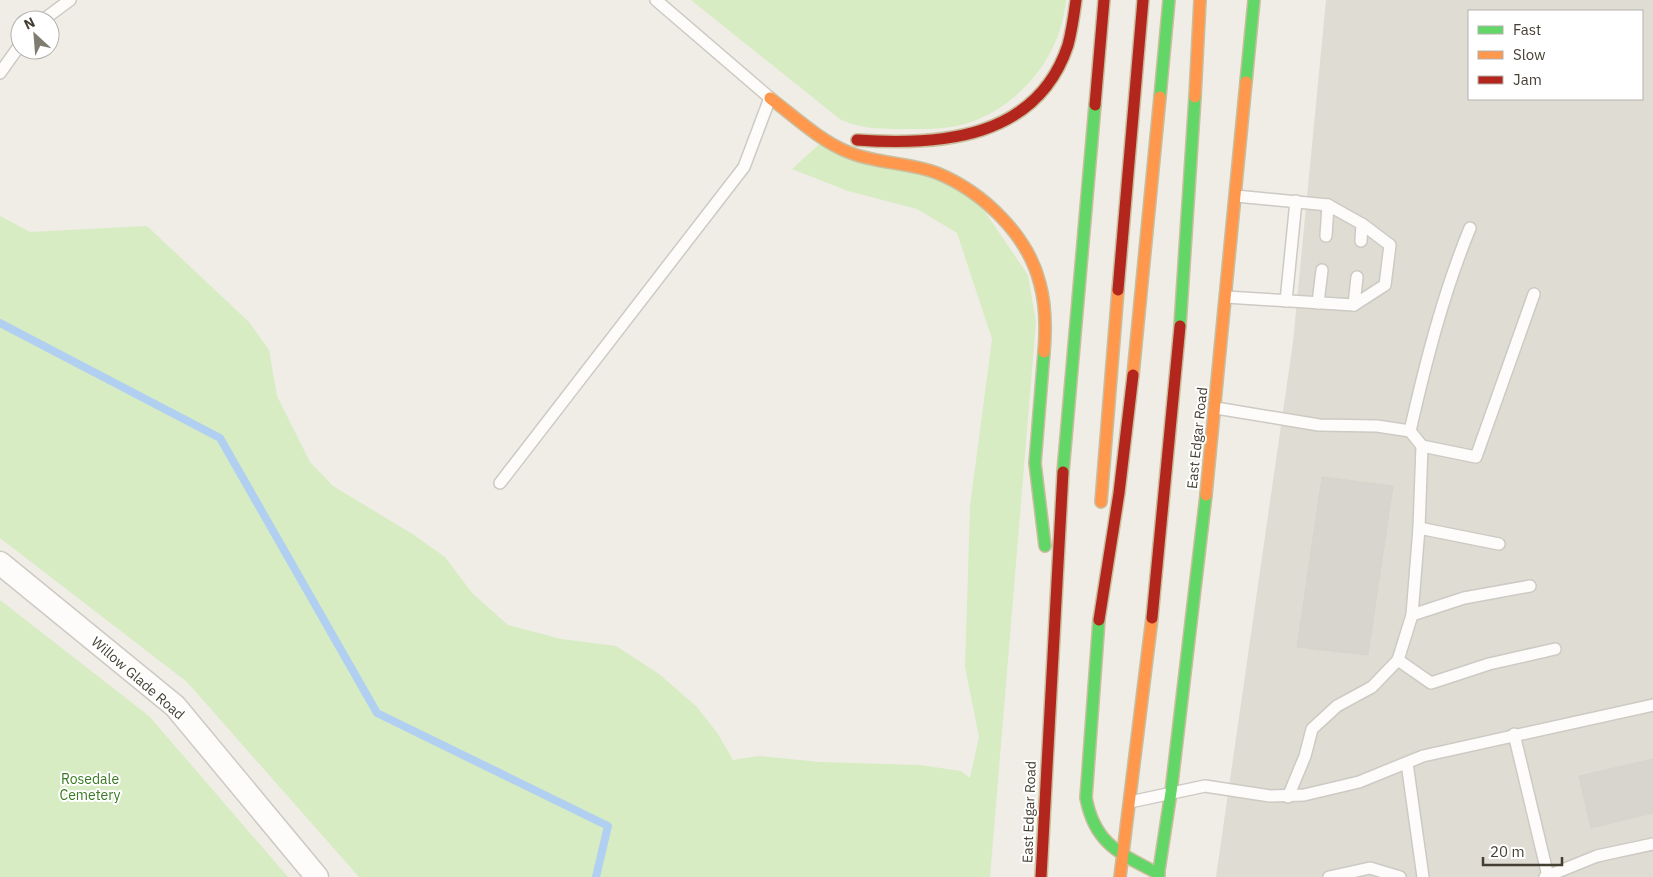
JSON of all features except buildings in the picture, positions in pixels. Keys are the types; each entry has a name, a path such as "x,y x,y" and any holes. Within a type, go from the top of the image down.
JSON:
{"highway":[{"path":"848,136 857,140 894,144 942,142 981,132 1014,116 1039,93 1058,66 1071,34 1076,0"},
{"name":"East Edgar Road","path":"1041,877 1053,613 1074,326 1104,0"},
{"path":"1101,511 1105,437 1143,0"},
{"path":"1100,608 1119,492 1138,331 1169,0"},
{"path":"1120,877 1157,578 1174,402 1200,0"},
{"name":"East Edgar Road","path":"1161,876 1216,408 1254,0"},
{"path":"770,98 822,124"},
{"path":"770,98 826,139 858,155 940,174 970,190 1001,215 1022,243 1037,275 1044,304 1044,338 1035,464 1053,613"},
{"path":"1101,530 1100,608 1086,798 1088,813 1095,832 1103,841 1161,876"}],"street":[{"name":"Willow Glade Road","path":"0,563 175,706 317,877"}],"lane":[{"path":"56,10 70,0"},
{"path":"500,482 744,167 770,98 656,0"},
{"path":"0,73 10,59"},
{"path":"1226,297 1354,305 1385,285 1390,246 1362,224 1328,205 1236,196"},
{"path":"1286,301 1296,201"},
{"path":"1326,236 1328,205"},
{"path":"1360,241 1362,224"},
{"path":"1410,431 1426,362 1447,288 1470,228"},
{"path":"1318,303 1322,270"},
{"path":"1354,305 1357,277"},
{"path":"1216,408 1319,425 1378,426 1410,431 1422,446 1476,457 1534,294"},
{"path":"1288,797 1305,756 1312,729 1337,706 1372,687 1398,660 1412,615 1419,528 1422,446"},
{"path":"1419,528 1499,544"},
{"path":"1412,615 1464,598 1530,586"},
{"path":"1398,660 1431,683 1489,664 1556,648"},
{"path":"1130,802 1205,786 1288,797 1358,782 1423,756 1653,704"},
{"path":"1514,734 1547,877 1597,856 1653,844"},
{"path":"1406,763 1423,877"},
{"path":"1329,877 1370,868 1400,877"}],"shaded area":[{"path":"1326,0 1653,0 1653,877 1216,877 1293,342"}],"green space":[{"path":"691,0 1066,0 1063,21 1047,59 1021,91 1005,104 987,115 960,125 944,128 887,129 872,128 841,120"},
{"path":"825,139 970,190 1028,275 1036,322 990,877 359,877 187,682 0,538 0,216 30,232 147,226 249,322 269,350 277,396 310,462 333,486 414,535 445,557 472,593 508,625 561,639 616,646 659,674 697,707 718,734 733,760 759,756 820,762 920,765 961,771 970,778 979,737 965,667 970,506 992,339 957,233 917,209 848,191 792,169"},
{"name":"Rosedale Cemetery","path":"0,600 149,716 288,877 0,877"}],"waterway":[{"path":"0,323 220,438 377,713 608,826 596,877"}],"traffic: fast":[{"path":"1160,97 1169,0"},
{"path":"1246,82 1254,0"},
{"path":"1180,326 1195,97"},
{"path":"1063,472 1095,105"},
{"path":"1044,352 1035,463 1045,546"},
{"path":"1158,877 1171,792 1206,495"},
{"path":"1099,620 1086,798 1090,814 1103,837 1122,854 1159,874"}],"traffic: slow":[{"path":"1195,97 1200,0"},
{"path":"1206,495 1246,82"},
{"path":"1133,375 1160,97"},
{"path":"770,98 808,128 837,147 870,159 926,169 937,173 971,191 987,204 1014,232 1034,266 1042,292 1044,309 1044,352"},
{"path":"1101,502 1118,290"},
{"path":"1120,877 1152,618"}],"traffic: jam":[{"path":"857,140 921,141 952,137 982,130 1010,118 1034,100 1053,76 1068,45 1076,0"},
{"path":"1095,105 1104,0"},
{"path":"1118,290 1143,0"},
{"path":"1152,618 1180,326"},
{"path":"1099,620 1119,493 1133,375"},
{"path":"1041,877 1063,472"}]}
